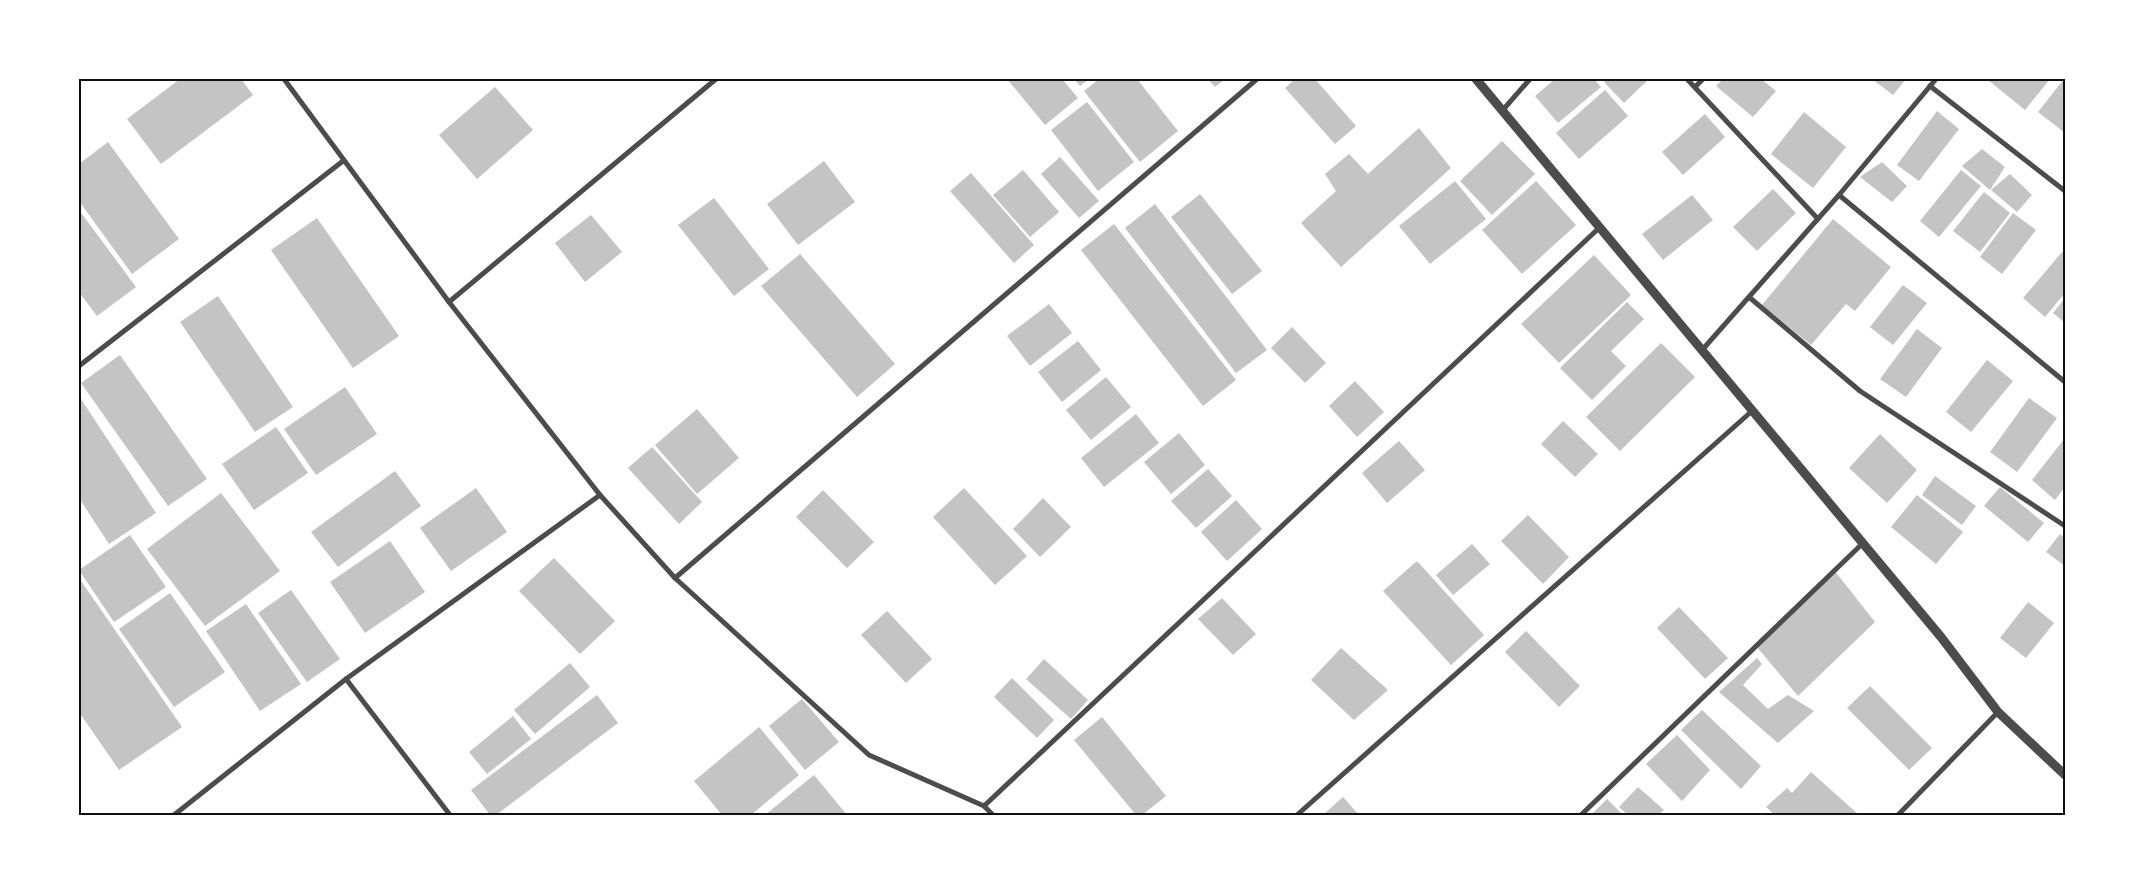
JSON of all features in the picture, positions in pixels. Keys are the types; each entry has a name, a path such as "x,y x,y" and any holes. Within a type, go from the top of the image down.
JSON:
{"street":[{"path":"293,79 286,81 449,302 600,496 675,578 869,756 984,806 993,815"},
{"path":"449,302 716,79"},
{"path":"675,578 1257,79"},
{"path":"1476,79 1599,228 1703,349 1752,411 1941,637 1998,712 2065,775"},
{"path":"1502,112 1530,79"},
{"path":"1687,79 1818,219"},
{"path":"1695,87 1703,79"},
{"path":"1703,349 1839,195 1936,79"},
{"path":"1930,86 2065,191"},
{"path":"79,366 344,161"},
{"path":"1839,195 2065,382"},
{"path":"984,806 1599,228"},
{"path":"1749,297 1860,391 2065,526"},
{"path":"1297,815 1752,411"},
{"path":"174,815 346,679 600,496"},
{"path":"1581,815 1862,544"},
{"path":"346,679 450,815"},
{"path":"1898,815 1998,712"}],"building":[{"path":"180,79 241,79 253,95 161,164 127,119"},
{"path":"1009,79 1062,79 1078,98 1045,125"},
{"path":"1074,79 1089,79 1080,86"},
{"path":"1099,79 1137,79 1178,131 1140,162 1084,91"},
{"path":"1208,79 1225,79 1215,87"},
{"path":"1295,79 1315,79 1356,126 1335,144 1285,88"},
{"path":"1555,79 1594,79 1601,87 1558,123 1535,96"},
{"path":"1608,79 1649,79 1624,103 1604,82"},
{"path":"1723,79 1761,79 1776,91 1753,117 1716,86"},
{"path":"1872,79 1906,79 1893,95"},
{"path":"1989,79 2050,79 2025,110"},
{"path":"2065,79 2065,133 2038,112"},
{"path":"495,87 533,130 477,179 439,135"},
{"path":"1605,90 1628,116 1579,159 1556,133"},
{"path":"1087,102 1134,162 1098,191 1051,130"},
{"path":"1937,111 1959,129 1919,181 1897,165"},
{"path":"1804,112 1846,147 1813,188 1771,154"},
{"path":"1705,114 1725,137 1683,175 1662,152"},
{"path":"1419,128 1451,168 1341,267 1301,223 1336,191 1325,174 1349,154 1368,174"},
{"path":"1502,141 1535,174 1492,215 1460,181"},
{"path":"108,142 179,239 132,274 79,201 79,164"},
{"path":"1982,149 2005,167 1990,190 1962,166"},
{"path":"1060,157 1099,201 1079,218 1041,174"},
{"path":"824,161 855,202 798,245 767,204"},
{"path":"1882,162 1907,186 1892,202 1860,177"},
{"path":"1023,170 1059,212 1030,237 993,195"},
{"path":"1961,170 1981,186 1939,237 1920,221"},
{"path":"971,173 1034,245 1014,263 950,191"},
{"path":"2010,174 2032,195 2017,212 1991,190"},
{"path":"1455,181 1486,219 1430,264 1399,226"},
{"path":"1536,181 1576,225 1522,274 1482,230"},
{"path":"1773,189 1796,213 1757,251 1733,227"},
{"path":"1984,192 2010,213 1980,252 1953,231"},
{"path":"1200,194 1262,271 1232,294 1171,217"},
{"path":"1692,195 1713,220 1663,260 1642,234"},
{"path":"714,198 769,269 734,296 678,225"},
{"path":"1155,204 1267,350 1236,373 1125,228"},
{"path":"79,210 136,287 97,316 79,292"},
{"path":"2013,213 2036,230 2002,274 1980,257"},
{"path":"591,215 622,252 585,282 555,243"},
{"path":"317,218 399,336 353,368 271,250"},
{"path":"1833,219 1891,267 1855,311 1846,304 1811,345 1762,305"},
{"path":"1114,224 1236,380 1203,406 1081,250"},
{"path":"2062,252 2065,254 2065,293 2045,317 2023,298"},
{"path":"800,254 895,364 857,397 761,286"},
{"path":"1594,255 1631,295 1559,363 1521,324"},
{"path":"1903,285 1927,303 1893,345 1870,327"},
{"path":"218,296 293,407 255,432 180,322"},
{"path":"2065,298 2065,323 2053,313"},
{"path":"1627,302 1644,319 1611,351 1626,366 1592,400 1560,368"},
{"path":"1049,304 1072,333 1030,366 1007,336"},
{"path":"1292,327 1326,363 1305,383 1271,348"},
{"path":"1917,329 1942,348 1906,397 1880,379"},
{"path":"1078,341 1101,370 1062,402 1038,372"},
{"path":"1661,343 1695,377 1620,451 1586,417"},
{"path":"120,355 207,479 168,506 81,383"},
{"path":"1987,360 2013,381 1971,432 1946,412"},
{"path":"1106,377 1131,407 1091,440 1066,410"},
{"path":"1355,381 1384,412 1357,437 1329,406"},
{"path":"345,387 377,434 316,475 284,429"},
{"path":"79,396 156,513 109,544 79,498"},
{"path":"2029,398 2057,418 2017,472 1990,452"},
{"path":"697,409 739,458 697,494 655,445"},
{"path":"1136,414 1159,443 1104,487 1081,458"},
{"path":"1563,421 1598,454 1575,477 1541,444"},
{"path":"276,427 308,473 254,510 222,464"},
{"path":"1179,433 1205,465 1171,494 1144,462"},
{"path":"1880,434 1917,470 1887,503 1849,468"},
{"path":"2065,438 2065,487 2055,500 2032,480"},
{"path":"1399,441 1425,470 1387,503 1362,473"},
{"path":"652,447 702,502 679,524 628,468"},
{"path":"1208,469 1232,496 1196,528 1171,501"},
{"path":"395,471 421,506 338,567 311,532"},
{"path":"1935,476 1976,506 1962,525 1922,495"},
{"path":"2000,487 2044,523 2028,542 1984,506"},
{"path":"476,488 507,532 451,571 420,528"},
{"path":"964,488 1027,556 995,585 933,517"},
{"path":"823,490 874,542 847,568 796,517"},
{"path":"221,493 280,571 205,626 147,549"},
{"path":"1917,495 1963,532 1936,564 1891,527"},
{"path":"1043,498 1071,527 1040,557 1013,529"},
{"path":"1236,500 1262,529 1227,561 1201,532"},
{"path":"1528,515 1569,557 1543,584 1501,541"},
{"path":"2060,534 2065,538 2065,566 2046,552"},
{"path":"130,535 166,587 114,622 79,570"},
{"path":"390,541 425,592 365,633 330,582"},
{"path":"1472,544 1490,564 1453,595 1436,575"},
{"path":"554,558 615,621 580,654 519,591"},
{"path":"1417,561 1484,635 1451,665 1383,591"},
{"path":"1834,570 1875,622 1798,696 1756,646"},
{"path":"79,578 182,727 119,770 79,712"},
{"path":"291,590 340,659 307,682 258,613"},
{"path":"170,593 225,672 174,707 119,629"},
{"path":"1222,598 1256,634 1233,655 1198,619"},
{"path":"2028,602 2054,623 2026,658 2000,638"},
{"path":"246,604 301,684 260,711 206,631"},
{"path":"1679,607 1728,658 1705,679 1657,628"},
{"path":"887,611 932,659 906,683 861,635"},
{"path":"1526,631 1580,686 1559,707 1505,652"},
{"path":"1341,648 1388,690 1354,720 1311,680"},
{"path":"1757,658 1762,664 1743,685 1768,709 1788,695 1814,711 1778,743 1719,692"},
{"path":"1044,659 1088,700 1071,719 1026,679"},
{"path":"570,663 590,687 535,734 514,710"},
{"path":"1012,678 1054,720 1037,738 994,697"},
{"path":"1870,686 1932,748 1909,770 1847,708"},
{"path":"597,695 618,723 496,815 490,815 471,790"},
{"path":"802,699 839,742 805,770 769,726"},
{"path":"1702,710 1761,766 1741,789 1681,730"},
{"path":"513,716 531,739 487,774 469,752"},
{"path":"1102,717 1166,796 1142,815 1136,815 1074,740"},
{"path":"759,727 799,775 751,815 722,815 694,781"},
{"path":"1677,735 1710,770 1682,801 1646,764"},
{"path":"1811,772 1859,815 1775,815 1766,807 1787,788 1792,793"},
{"path":"814,775 847,815 765,815"},
{"path":"1638,787 1664,810 1658,815 1628,815 1619,807"},
{"path":"1343,797 1359,815 1323,815"},
{"path":"1607,799 1623,815 1591,815"}]}
